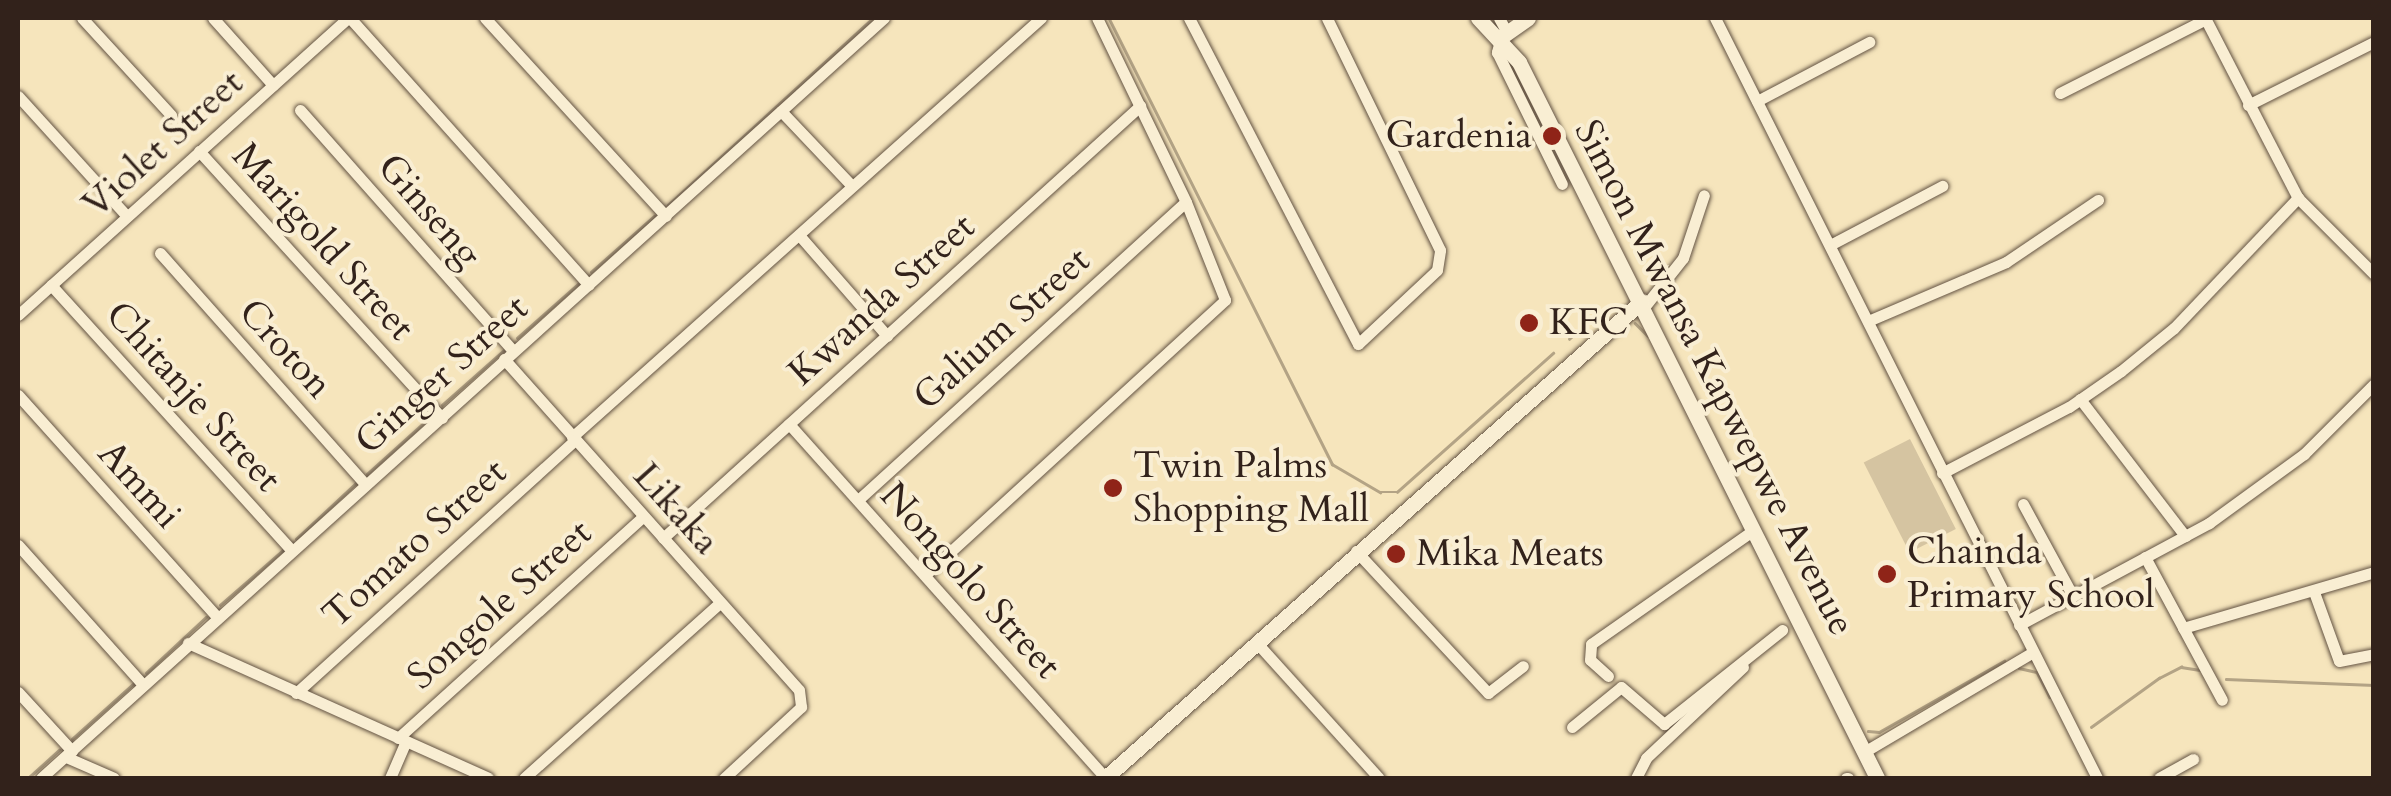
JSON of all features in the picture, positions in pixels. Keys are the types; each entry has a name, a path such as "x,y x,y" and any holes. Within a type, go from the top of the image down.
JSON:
{"main road":[{"name":"Simon Mwansa Kapwepwe Avenue","path":"1478,18 1502,28 1644,304 1877,778"},
{"path":"1502,28 1528,18"},
{"path":"1106,778 1356,551 1644,304"}],"street":[{"path":"82,18 171,116"},
{"path":"213,18 273,85"},
{"path":"349,18 589,285"},
{"name":"Violet Street","path":"18,315 349,18"},
{"path":"484,18 666,216"},
{"name":"Ginger Street","path":"41,778 216,616 442,418 884,18"},
{"name":"Tomato Street","path":"296,694 1041,18"},
{"path":"925,576 1225,300 1186,202 1097,18"},
{"path":"1189,18 1358,344 1437,270 1440,250 1327,18"},
{"path":"1716,18 2097,778"},
{"path":"2060,93 2206,18 2298,198 2372,270"},
{"path":"1502,28 1496,52 1562,184"},
{"path":"1757,101 1869,42"},
{"path":"2248,105 2374,42"},
{"path":"18,96 127,216"},
{"name":"Kwanda Street","path":"663,538 1140,106"},
{"name":"Ginseng","path":"300,110 508,355"},
{"path":"781,110 852,186"},
{"name":"Marigold Street","path":"199,151 442,418"},
{"path":"1830,245 1942,186"},
{"path":"1644,304 1683,258 1704,195"},
{"path":"1942,472 2080,399 2174,328 2298,198"},
{"path":"1868,321 2006,262 2098,200"},
{"name":"Galium Street","path":"858,500 1186,202"},
{"path":"799,235 887,336"},
{"name":"Croton","path":"160,253 365,484"},
{"name":"Chitanje Street","path":"51,285 291,550"},
{"name":"Likaka","path":"508,355 573,439 802,699 724,778"},
{"path":"2018,624 2185,536 2304,454 2374,384"},
{"name":"Ammi","path":"18,395 216,616"},
{"path":"2080,399 2185,536"},
{"name":"Nongolo Street","path":"789,424 1106,778"},
{"path":"2023,504 2072,596"},
{"name":"Songole Street","path":"402,739 643,517"},
{"path":"1608,676 1590,660 1591,644 1754,530"},
{"path":"18,545 143,685"},
{"path":"1356,551 1488,693 1523,666"},
{"path":"2145,558 2222,700"},
{"path":"2184,628 2374,572"},
{"path":"2314,592 2338,661 2374,654"},
{"path":"524,778 720,603"},
{"path":"1636,778 1646,758 1796,616"},
{"path":"1572,728 1621,687 1664,724 1782,630"},
{"path":"1256,642 1379,778"},
{"path":"188,643 488,778"},
{"path":"1864,752 2033,652"},
{"path":"18,692 69,754 114,778"},
{"path":"390,778 402,739"},
{"path":"2158,778 2193,759"}],"shaded area":[{"path":"1910,439 1956,529 1910,553 1864,463"}],"waterway":[{"path":"668,205 873,18"},
{"path":"1109,18 1332,464 1380,492 1397,492 1553,353"},
{"path":"591,272 654,216"},
{"path":"517,338 578,284"},
{"path":"1569,339 1594,316 1604,315"},
{"path":"1635,323 1648,336"},
{"path":"442,405 504,350"},
{"path":"367,474 429,418"},
{"path":"296,539 356,483"},
{"path":"220,605 283,550"},
{"path":"146,673 206,617"},
{"path":"1868,731 1879,732 2004,661"},
{"path":"2091,727 2159,678 2181,667 2200,670"},
{"path":"2019,668 2037,672 2050,697"},
{"path":"2226,679 2374,685"},
{"path":"72,739 134,683"},
{"path":"28,778 59,750"}],"place":[{"name":"Gardenia","path":"1552,136"},
{"name":"KFC","path":"1529,323"},
{"name":"Twin Palms Shopping Mall","path":"1113,488"},
{"name":"Mika Meats","path":"1396,554"},
{"name":"Chainda Primary School","path":"1887,574"}]}
